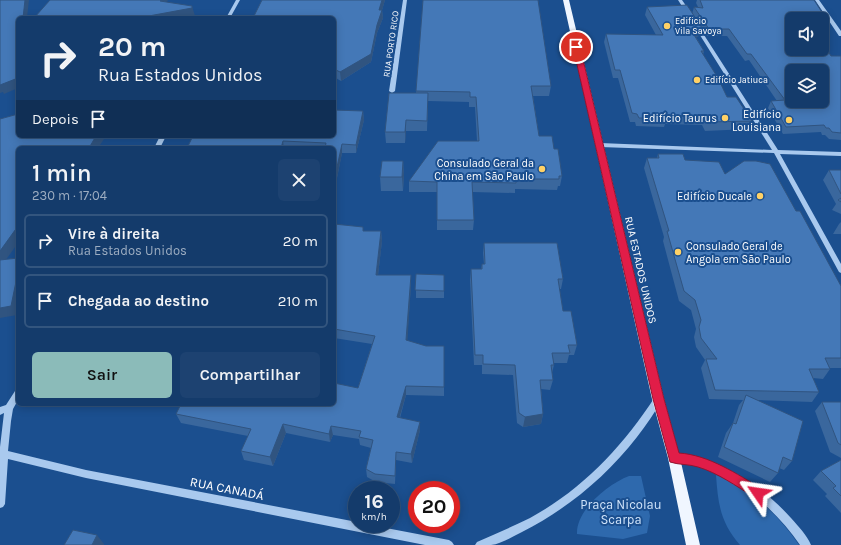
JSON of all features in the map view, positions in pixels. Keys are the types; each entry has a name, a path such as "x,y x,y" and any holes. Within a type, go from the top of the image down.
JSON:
{"main road":[{"name":"RUA ESTADOS UNIDOS","path":"566,0 658,399 674,458 693,545"}],"street":[{"path":"229,16 238,0"},
{"name":"RUA PORTO RICO","path":"392,91 405,0"},
{"path":"680,0 776,151 841,270"},
{"path":"817,0 841,35"},
{"path":"600,145 841,154"},
{"path":"0,504 2,490 2,454 9,408 16,396"},
{"path":"480,545 494,540 533,520 558,505 583,486 611,462 625,447 649,415 658,399"},
{"path":"0,411 9,408"},
{"name":"RUA CANADÁ","path":"2,454 86,474 449,545"},
{"path":"674,458 700,462 730,476 758,493 783,516 806,545"}],"green space":[{"path":"716,475 740,487 773,513 799,545 740,545 733,537 721,512"},
{"name":"Praça Nicolau Scarpa","path":"629,476 641,476 650,516 647,533 623,539 577,534 578,525 587,507 612,485"}],"building":[{"path":"0,0 25,0 23,16 16,16 16,79 0,85"},
{"path":"50,0 161,0 160,1 192,6 192,8 149,16 36,16"},
{"path":"262,0 382,0 379,10 382,10 377,25 371,54 340,72 336,70 336,16 254,16"},
{"path":"423,0 538,0 551,86 531,86 539,136 552,136 554,149 558,149 562,176 559,176 559,179 516,179 516,183 472,182 474,220 437,220 437,182 409,181 438,141 479,141 476,97 470,97 470,92 416,91"},
{"path":"700,0 814,0 822,12 785,12 785,56 829,56 829,53 831,56 841,56 841,133 832,132 824,125 786,127 771,101 785,100 751,54 747,54 729,29 709,29 694,7 703,8"},
{"path":"687,5 702,28 691,30 704,51 701,51 718,78 727,97 736,97 752,121 708,122 705,117 666,115 667,118 639,118 637,114 632,113 620,70 615,70 606,34 663,35 647,7"},
{"path":"389,93 428,93 427,121 406,120 405,132 385,132"},
{"path":"336,110 363,111 356,145 342,144 336,172 336,146 325,146 326,143 283,141 282,146 188,146 192,138 336,138"},
{"path":"16,115 16,138 95,138 90,146 16,146 16,229 0,251 0,119"},
{"path":"658,154 683,154 685,160 719,162 725,174 744,161 756,161 770,164 796,211 800,211 841,286 841,358 825,358 830,369 809,369 819,392 715,390 706,359 717,359 701,338 699,327 701,320 695,300 684,291 667,231 669,231 647,158 659,158"},
{"path":"382,161 403,161 402,177 380,177"},
{"path":"829,170 841,170 841,194"},
{"path":"336,224 363,227 363,231 381,231 376,275 411,275 406,340 426,346 444,346 444,387 406,386 397,417 420,422 411,454 396,452 395,476 375,474 366,469 373,440 359,437 361,431 331,426 329,434 283,424 270,457 241,451 251,429 176,414 180,406 336,406 336,383 358,388 375,336 336,329"},
{"path":"484,243 557,243 563,279 558,279 563,311 571,311 577,345 568,345 570,353 552,353 554,365 551,365 553,380 540,380 543,414 525,417 519,413 515,365 483,364 483,355 475,355 471,269 482,269 482,264 485,264"},
{"path":"16,258 16,282 11,306 0,308 0,260"},
{"path":"416,274 444,275 444,291 415,290"},
{"path":"746,395 803,421 792,461 783,457 778,473 724,447 733,423 736,424"},
{"path":"822,402 841,402 841,445 838,443"},
{"path":"841,460 841,496 833,488 836,486 821,471"},
{"path":"73,530 97,535 92,545 64,545"}],"place":[{"name":"Edificio Vila Savoya","path":"667,26"},
{"name":"Edifício Jatiuca","path":"697,80"},
{"name":"Edifício Taurus","path":"725,118"},
{"name":"Edifício Louisiana","path":"789,120"},
{"name":"Consulado Geral da China em São Paulo","path":"542,169"},
{"name":"Edifício Ducale","path":"760,196"},
{"name":"Consulado Geral de Angola em São Paulo","path":"678,252"}],"route":[{"path":"576,47 658,399 674,458 700,462 730,476 758,493"}]}
